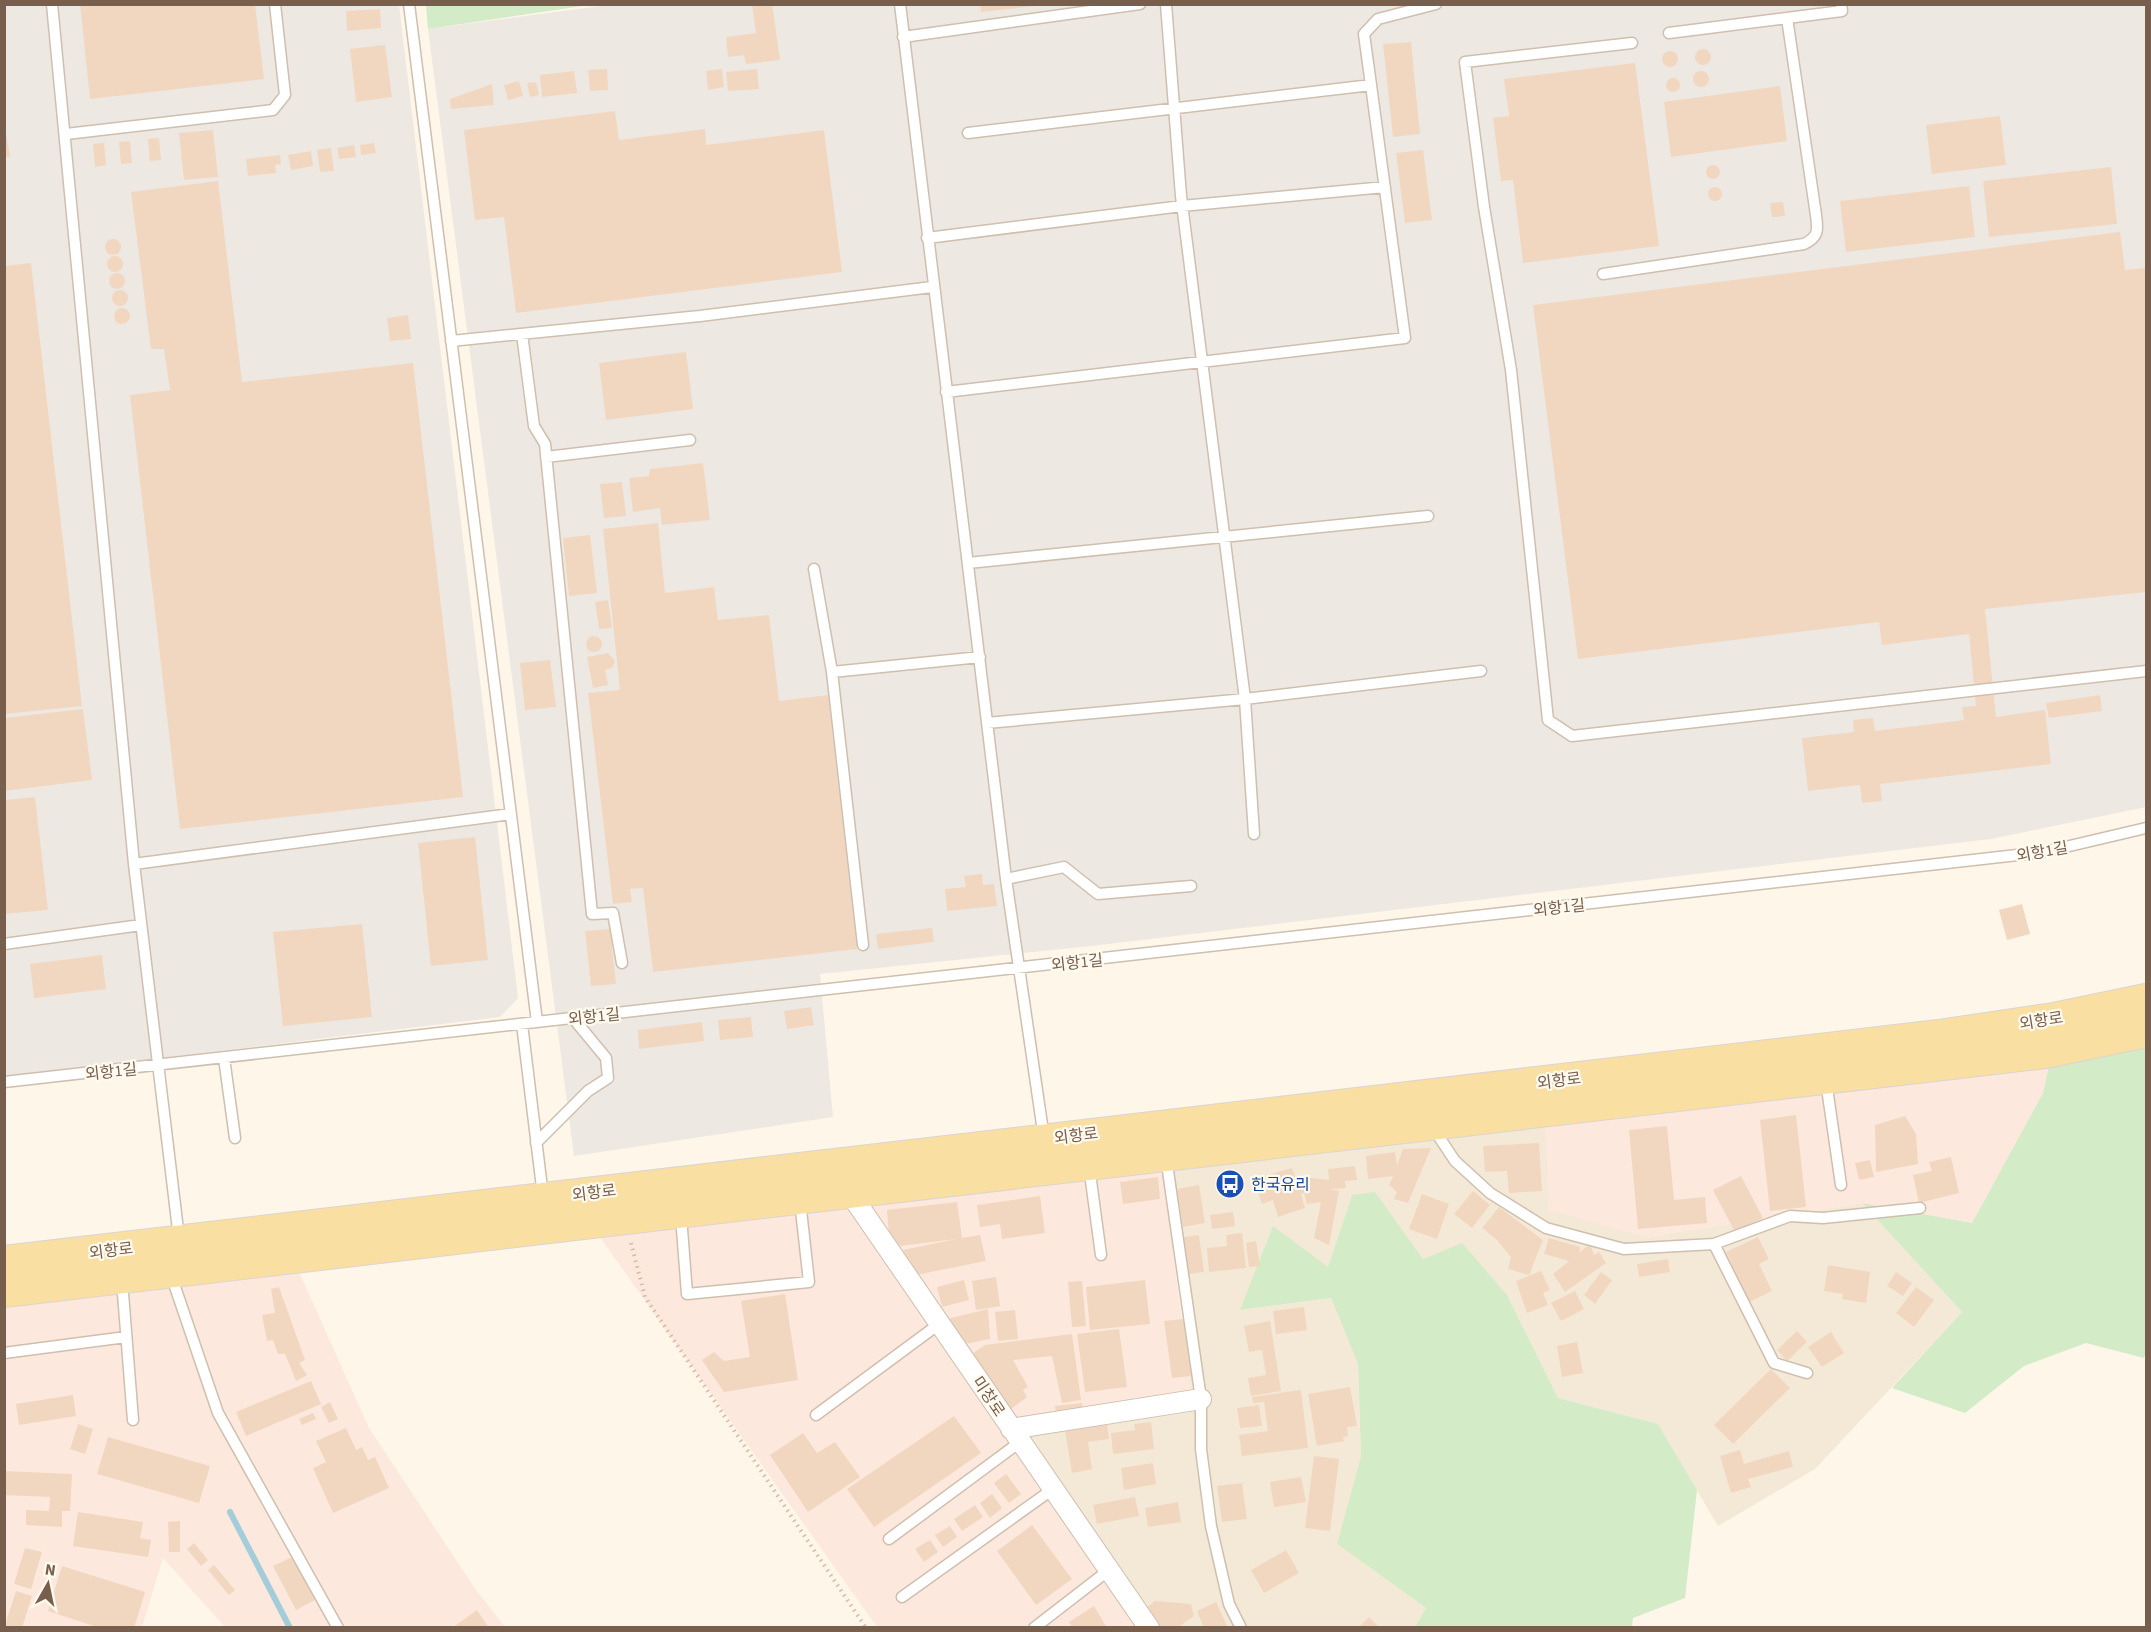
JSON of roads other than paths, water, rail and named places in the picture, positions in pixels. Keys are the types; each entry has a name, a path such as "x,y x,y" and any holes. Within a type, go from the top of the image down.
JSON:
{"main road":[{"name":"외항로","path":"4,1263 831,1164 1939,1036 2054,1019 2146,1000"},
{"name":"외항로","path":"4,1291 2045,1052 2146,1031"}],"street":[{"name":"미창로","path":"831,1164 1015,1436 1149,1628"},
{"path":"1015,1436 1201,1399"}],"lane":[{"path":"52,4 134,864 156,1065 179,1242"},
{"path":"66,134 273,110 285,95 275,4"},
{"path":"409,4 537,1022"},
{"path":"900,4 932,287 1006,879 1045,1139"},
{"path":"903,37 1140,4"},
{"path":"1166,4 1182,206 1245,699 1254,834"},
{"path":"946,392 1405,338 1364,34 1378,19 1436,4"},
{"path":"1670,33 1842,11 1841,4"},
{"path":"1603,274 1804,244 1814,239 1818,231 1787,18"},
{"path":"1632,43 1465,62 1484,207 1511,370 1548,720 1572,736 2146,671"},
{"path":"968,133 1371,85"},
{"path":"927,238 1182,206 1385,187"},
{"path":"451,341 932,287"},
{"path":"522,334 534,426 545,444 592,914 613,913 622,963"},
{"path":"546,457 690,440"},
{"path":"968,562 1428,516"},
{"path":"814,569 832,672 863,945"},
{"path":"832,672 980,657"},
{"path":"987,723 1245,699 1481,671"},
{"path":"134,864 510,813"},
{"name":"외항1길","path":"4,1082 2044,852 2146,828"},
{"path":"1006,879 1064,867 1098,894 1191,886"},
{"path":"4,944 141,925"},
{"path":"536,1143 588,1091 608,1078 606,1058 573,1018"},
{"path":"522,1024 543,1198"},
{"path":"224,1058 235,1138"},
{"path":"1825,1077 1841,1185"},
{"path":"1429,1123 1455,1161 1490,1193 1546,1228 1624,1249 1714,1244 1790,1216 1823,1218 1920,1208"},
{"path":"1166,1154 1201,1399 1201,1449 1211,1526 1229,1604 1241,1628"},
{"path":"1088,1163 1101,1255"},
{"path":"680,1212 687,1293 809,1282 800,1198"},
{"path":"1714,1244 1774,1363 1807,1373"},
{"path":"170,1271 218,1413 338,1628"},
{"path":"121,1277 133,1420"},
{"path":"816,1414 939,1324"},
{"path":"4,1353 126,1337"},
{"path":"889,1539 1015,1436"},
{"path":"902,1597 1053,1489"},
{"path":"1034,1628 1109,1570"}],"waterway":[{"path":"230,1512 290,1628"}],"place":[{"name":"한국유리","path":"1230,1184"}]}
